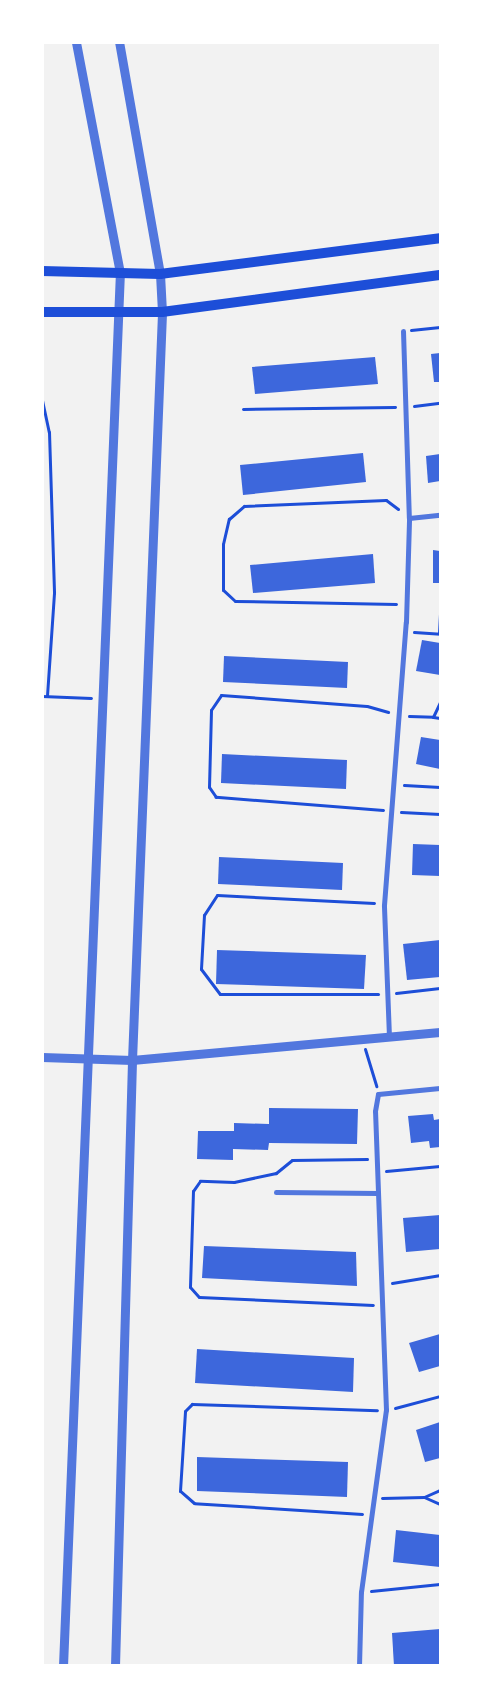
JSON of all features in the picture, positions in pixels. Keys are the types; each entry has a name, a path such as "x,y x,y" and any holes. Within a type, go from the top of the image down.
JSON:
{"main road":[{"path":"42,271 160,274 440,238"},
{"path":"42,312 119,315 162,312 440,275"}],"street":[{"path":"63,1666 85,1059 120,273 76,42"},
{"path":"115,1666 132,1060 162,312 160,274 119,42"},
{"path":"390,1037 384,905 407,604 409,518 403,331"},
{"path":"409,518 440,515"},
{"path":"42,1057 132,1060 440,1032"},
{"path":"359,1666 360,1592 376,1499 386,1410 377,1159 378,1094 440,1088"},
{"path":"276,1192 378,1193"}],"path":[{"path":"403,331 440,327"},
{"path":"42,400 50,432 54,593 48,696"},
{"path":"243,409 406,407 440,402"},
{"path":"407,604 234,601 224,590 223,544 229,519 244,506 386,500 409,518"},
{"path":"405,631 440,634 440,612"},
{"path":"42,696 101,698"},
{"path":"440,718 398,715 367,706 221,696 211,710 209,787 216,797 440,814"},
{"path":"433,717 440,702"},
{"path":"392,785 440,787"},
{"path":"384,905 363,900 217,895 204,915 201,969 220,994 388,994 440,988"},
{"path":"363,1040 378,1094"},
{"path":"377,1159 292,1160 276,1173 234,1182 200,1181 193,1191 190,1287 199,1297 382,1306"},
{"path":"378,1171 440,1166"},
{"path":"382,1285 440,1275"},
{"path":"372,1515 194,1503 180,1491 185,1411 192,1404 386,1410 440,1396"},
{"path":"376,1499 424,1497 440,1490"},
{"path":"424,1497 440,1504"},
{"path":"360,1592 440,1584"}],"building":[{"path":"440,353 440,382 434,382 431,354"},
{"path":"375,357 378,384 255,394 252,367"},
{"path":"363,453 366,482 243,495 240,465"},
{"path":"440,454 440,481 428,483 426,456"},
{"path":"433,550 440,551 440,583 433,583"},
{"path":"373,554 375,583 253,593 250,565"},
{"path":"422,640 440,643 440,675 416,671"},
{"path":"224,656 348,662 347,688 223,682"},
{"path":"421,737 440,740 440,769 416,764"},
{"path":"222,754 347,760 346,789 221,783"},
{"path":"413,844 440,845 440,876 412,875"},
{"path":"219,857 343,863 342,890 218,884"},
{"path":"440,940 440,977 407,980 403,944"},
{"path":"217,950 366,955 364,989 216,984"},
{"path":"269,1108 358,1109 357,1144 269,1143 268,1150 233,1149 233,1160 197,1159 198,1131 234,1131 234,1123 269,1124"},
{"path":"433,1114 434,1120 440,1119 440,1147 430,1148 429,1141 411,1143 408,1116"},
{"path":"440,1215 440,1249 406,1252 403,1218"},
{"path":"204,1246 356,1252 357,1286 202,1278"},
{"path":"440,1334 440,1366 419,1372 409,1343"},
{"path":"197,1349 354,1358 353,1392 195,1383"},
{"path":"440,1422 440,1458 425,1462 416,1430"},
{"path":"197,1457 348,1462 347,1497 197,1491"},
{"path":"396,1530 440,1535 440,1567 393,1562"},
{"path":"440,1629 440,1665 394,1666 392,1633"}]}
